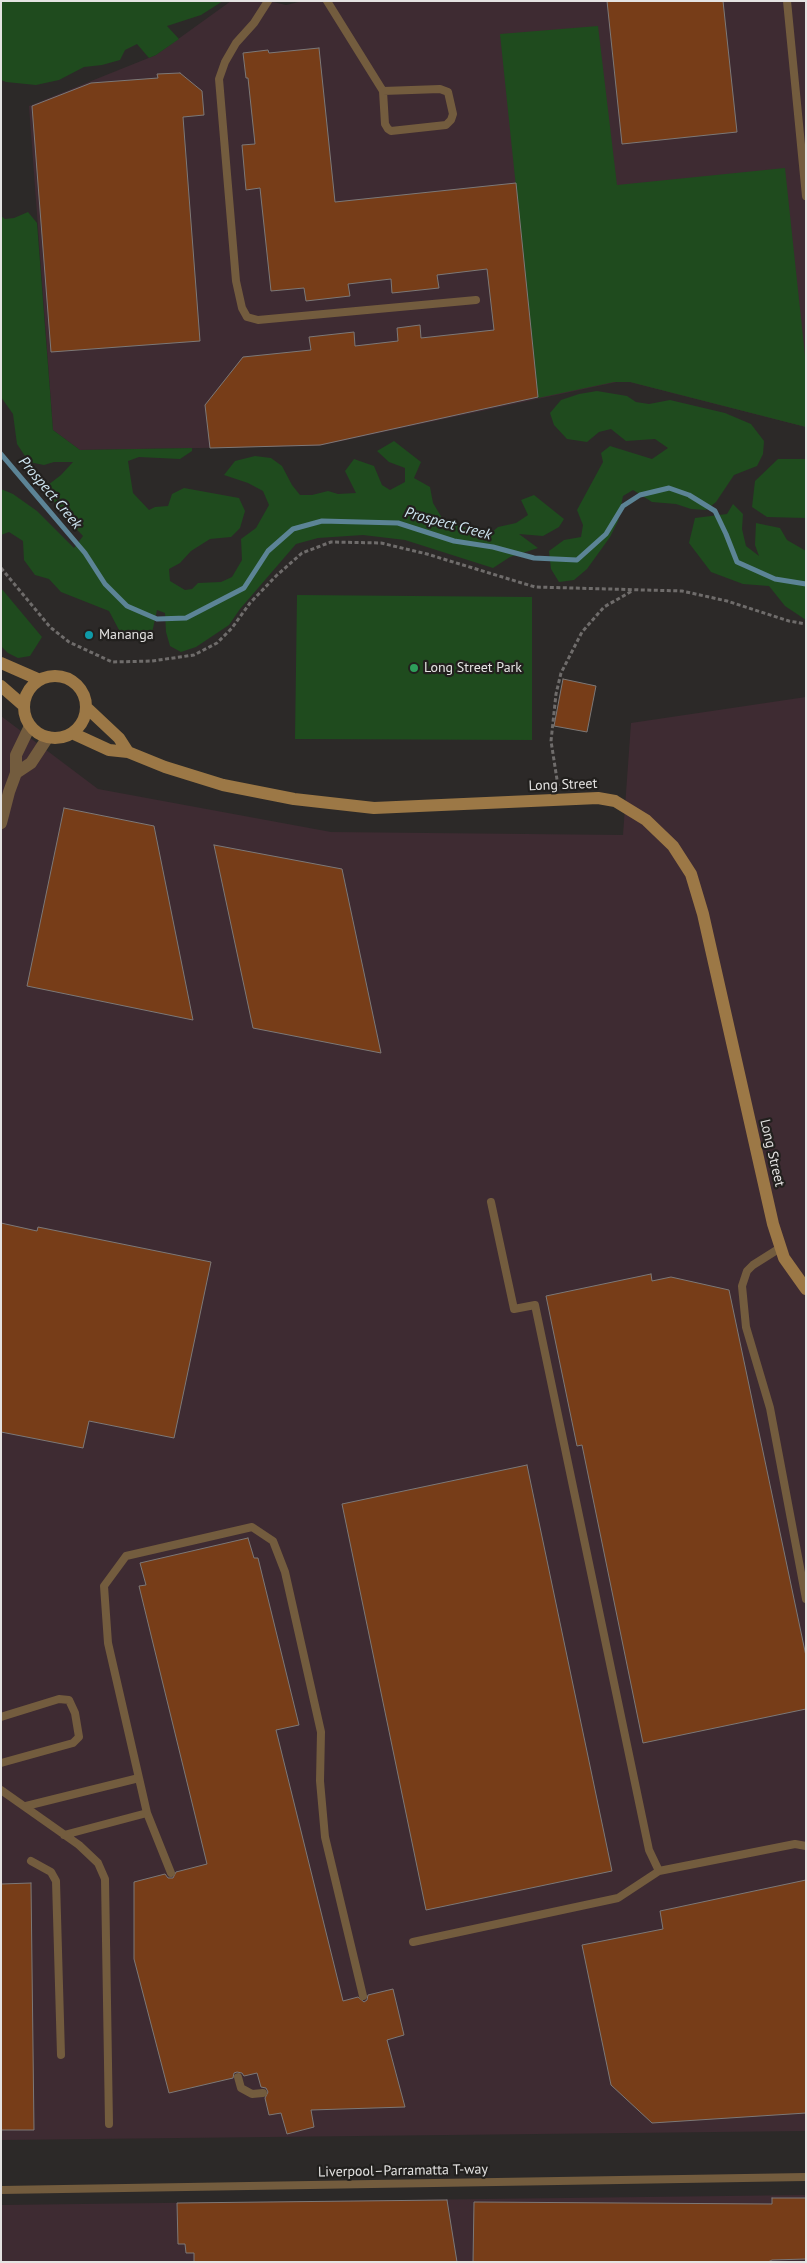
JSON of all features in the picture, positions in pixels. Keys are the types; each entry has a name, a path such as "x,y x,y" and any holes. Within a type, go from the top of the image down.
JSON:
{"street":[{"path":"1,663 40,680"},
{"path":"55,677 70,681 78,688 84,697 86,707 80,725 72,733 57,738 38,733 30,726 25,717 24,706 29,691 40,680 55,677"},
{"path":"1,686 24,706"},
{"path":"86,707 119,738 128,752"},
{"path":"1,824 16,773 16,755 30,726"},
{"name":"Long Street","path":"72,733 109,750 128,752 165,767 223,785 294,799 374,808 598,798 615,801 646,820 673,846 691,874 703,914 773,1224 784,1258 806,1289"},
{"path":"16,773 31,763 48,737"}],"lane":[{"path":"268,1 254,23 236,42 225,62 219,80 236,281 242,308 247,317 258,320 476,300"},
{"path":"327,1 383,91 385,124 391,131 446,125 451,120 453,114 448,92 440,88 383,91"},
{"path":"787,1 806,196"},
{"path":"491,1202 514,1309 535,1305 649,1850 659,1871"},
{"path":"780,1248 747,1271 742,1286 746,1327 770,1408 806,1599"},
{"path":"171,1873 147,1813 108,1643 104,1586 126,1556 252,1527 273,1541 285,1572 321,1732 320,1781 325,1837 363,1996"},
{"path":"1,1717 59,1699 69,1700 75,1713 79,1737 73,1743 1,1763"},
{"path":"26,1806 139,1778"},
{"path":"1,1790 64,1834 98,1863 105,1879 109,2124"},
{"path":"64,1834 147,1813"},
{"path":"413,1942 618,1898 659,1871 806,1842"},
{"path":"795,1844 806,1846"},
{"path":"31,1861 51,1872 56,1881 61,2055"},
{"path":"238,2077 241,2088 252,2094 263,2093"},
{"name":"Liverpool–Parramatta T-way","path":"1,2190 806,2177"}],"path":[{"path":"1,568 50,626 70,642 112,662 152,661 194,655 217,643 232,628 250,603 276,576 302,553 331,542 390,545 427,554 535,587 633,591 659,589 696,594 806,624"},
{"path":"560,799 551,740 556,694 561,673 582,632 604,607 633,591"}],"shaded area":[{"path":"231,1 269,1 286,5 303,1 806,1 806,427 621,381 319,446 80,450 53,430 29,106 156,55"},
{"path":"806,697 806,2131 1,2140 1,716 98,789 331,832 623,835 631,723"},
{"path":"806,2195 806,2262 1,2262 1,2205"}],"green space":[{"path":"1,1 223,1 201,15 167,26 179,39 156,55 149,58 137,44 125,50 120,60 84,67 59,80 36,85 1,80"},
{"path":"598,26 617,185 785,168 806,365 806,427 630,382 614,382 538,398 500,34"},
{"path":"28,212 37,223 53,430 80,450 192,448 192,451 180,459 139,457 128,461 133,493 149,510 155,507 168,506 172,494 184,488 239,498 245,511 240,528 231,537 210,539 191,551 180,563 169,569 170,581 185,590 192,589 198,583 221,582 232,577 242,560 241,539 256,528 269,505 263,491 248,483 224,475 235,461 255,456 271,458 282,466 292,485 300,495 312,495 328,491 338,494 356,493 345,471 354,459 374,466 382,485 390,490 405,482 405,468 389,462 377,451 394,441 421,462 414,478 430,487 433,503 442,518 466,528 491,533 498,527 516,523 528,515 521,500 534,495 564,519 559,527 543,536 519,534 538,548 510,557 493,568 405,540 363,535 318,538 296,544 240,609 229,625 196,647 181,652 170,646 166,632 165,613 157,610 152,633 140,635 119,630 109,611 61,592 49,579 35,575 24,560 23,541 9,532 1,535 1,489 13,494 37,511 74,548 83,536 63,515 49,494 48,485 73,462 54,462 44,465 29,462 17,444 13,414 1,397 1,216 5,219 14,218"},
{"path":"597,391 627,396 636,402 649,404 670,400 725,413 751,424 764,441 763,454 757,466 734,475 716,502 706,510 691,509 676,504 652,502 633,490 623,496 618,521 610,537 587,569 574,580 559,582 551,569 549,551 564,540 581,537 583,525 577,510 603,462 601,453 610,446 652,459 668,448 655,439 626,441 611,429 599,432 587,442 567,439 554,425 550,413 561,400"},
{"path":"778,459 806,459 806,518 767,517 752,507 755,481"},
{"path":"733,504 743,514 742,529 746,546 759,556 755,545 756,523 780,528 787,540 806,551 806,620 785,606 769,586 743,584 711,572 689,543 695,518 727,514"},
{"path":"1,588 42,637 30,656 18,658 8,653 1,646"},
{"name":"Long Street Park","path":"297,595 532,597 532,740 295,739"}],"building":[{"path":"607,1 723,1 737,132 622,144"},
{"path":"319,48 335,202 516,183 538,397 320,445 210,448 205,405 243,357 311,350 309,337 354,332 355,346 398,341 397,328 420,325 421,338 494,330 487,269 437,275 439,288 392,293 391,279 348,284 350,296 306,301 304,288 271,291 260,188 246,190 242,145 255,144 248,78 246,78 243,53 268,50 269,53"},
{"path":"180,73 202,91 204,115 183,117 200,341 51,352 32,106 91,83 158,78 157,74"},
{"path":"563,679 596,686 587,732 554,726"},
{"path":"64,808 154,826 193,1020 27,986"},
{"path":"214,845 342,869 381,1053 253,1028"},
{"path":"1,1223 37,1231 38,1227 211,1262 174,1438 89,1421 83,1448 1,1432"},
{"path":"651,1274 652,1281 671,1277 729,1290 806,1656 806,1709 643,1743 582,1445 577,1446 546,1296"},
{"path":"527,1465 612,1871 426,1910 342,1504"},
{"path":"248,1538 254,1558 258,1558 299,1725 276,1730 343,2001 358,1997 364,2002 367,2000 368,1995 393,1989 404,2035 387,2040 405,2107 311,2110 314,2127 287,2134 281,2113 269,2115 265,2098 268,2092 266,2088 261,2087 257,2073 244,2076 242,2073 237,2072 234,2073 233,2078 169,2093 134,1959 134,1882 165,1874 168,1878 173,1878 176,1872 207,1864 139,1586 146,1585 140,1563"},
{"path":"806,1880 806,2113 652,2123 611,2085 582,1945 663,1929 660,1911"},
{"path":"31,1883 34,2130 1,2130 1,1884"},
{"path":"772,2198 806,2198 806,2259 772,2260 768,2262 473,2262 474,2202 772,2204"},
{"path":"447,2200 457,2262 194,2262 194,2253 186,2253 185,2244 178,2244 177,2203"}],"waterway":[{"name":"Prospect Creek","path":"1,454 85,553 105,584 127,606 157,619 186,618 244,588 268,551 293,529 322,521 398,523 454,541 493,547 534,558 577,560 606,534 623,506 640,495 669,488 689,495 715,511 737,562 775,579 806,584"}],"place":[{"name":"Mananga","path":"89,635"},
{"name":"Long Street Park","path":"414,668"}]}
